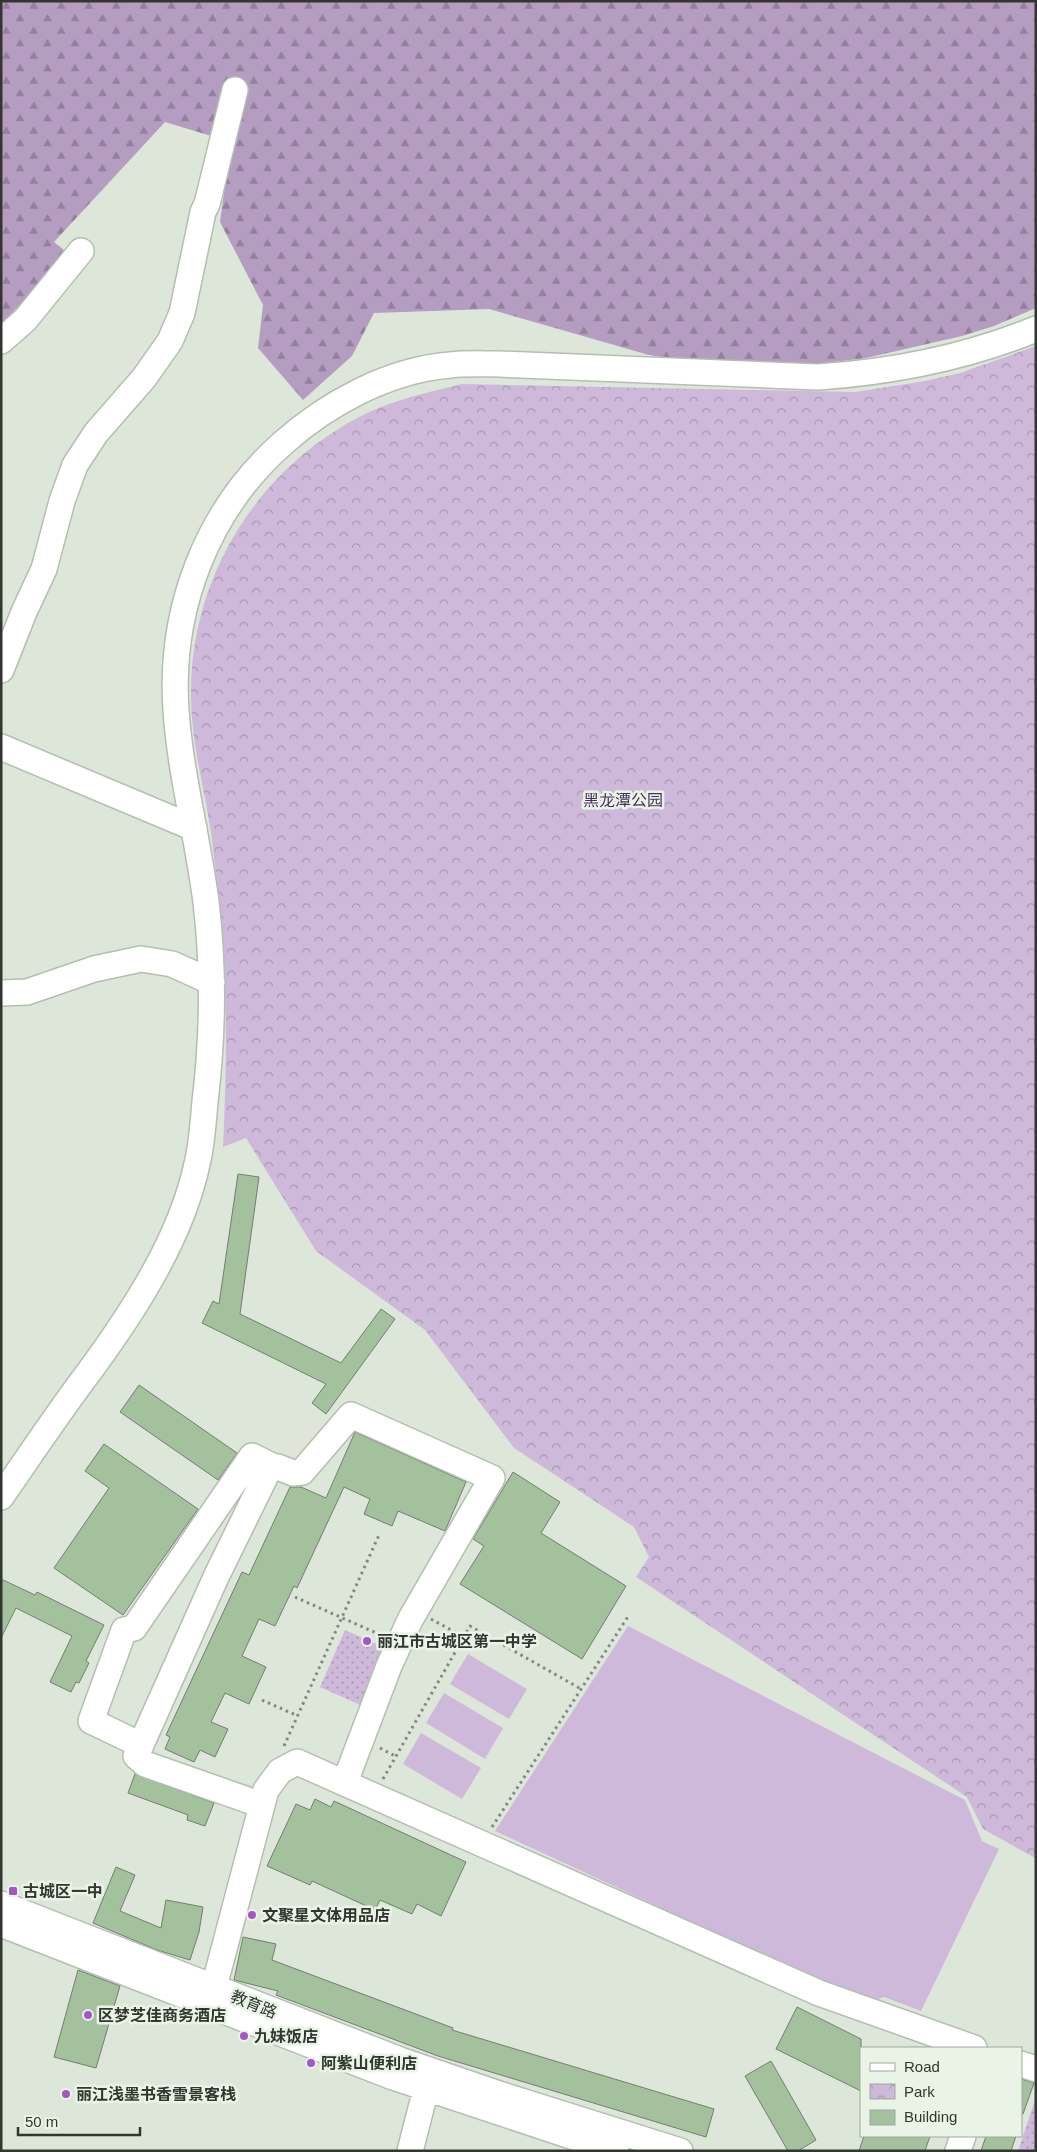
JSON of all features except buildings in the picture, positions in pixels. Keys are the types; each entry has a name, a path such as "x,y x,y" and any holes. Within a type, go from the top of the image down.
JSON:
{"street":[{"path":"1,670 24,612 44,569 62,501 75,465 96,433 161,356 182,313 203,212 207,204 235,90"},
{"path":"1,341 24,320 81,251"},
{"path":"1,1497 128,1317 150,1280 175,1227 197,1165 208,1081 212,982 206,907 176,713 175,688 178,636 196,567 219,519 258,467 294,433 342,401 394,378 449,365 499,364 778,377 856,375 895,370 958,356 1036,329"},
{"path":"1,747 194,828"},
{"path":"1,993 27,992 94,969 141,959 172,964 212,982"},
{"path":"141,1745 91,1721 124,1630 134,1628 252,1456 274,1467 293,1473 302,1472 351,1415 492,1478 416,1611 400,1644 345,1782"},
{"path":"262,1805 145,1764 136,1756 216,1577 268,1471 274,1467"},
{"path":"214,1987 269,1783 280,1771 297,1762 482,1842 819,1993 971,2047"},
{"name":"教育路","path":"1,1904 400,2060 499,2094 680,2151"},
{"name":"教育路","path":"1,1924 296,2040 426,2088 616,2151"},
{"path":"1022,2064 1036,2069"},
{"path":"410,2151 426,2088"},
{"path":"958,2151 963,2137"}],"path":[{"path":"280,1771 280,1754 379,1535"},
{"path":"295,1597 400,1644"},
{"path":"416,1611 464,1637"},
{"path":"482,1842 629,1615"},
{"path":"375,1795 470,1626 581,1689"},
{"path":"262,1700 298,1716"}],"green space":[{"path":"1,1 1036,1 1036,308 994,326 962,336 866,358 801,366 687,361 649,355 489,309 374,313 352,356 303,400 258,348 263,305 220,222 231,142 165,122 54,242 69,254 1,324"},
{"name":"黑龙潭公园","path":"1036,346 1035,1858 983,1829 967,1797 636,1577 649,1557 634,1527 514,1448 425,1330 316,1251 246,1138 223,1147 226,1033 223,938 212,836 193,732 191,690 195,646 204,604 219,564 240,527 265,492 295,462 329,435 378,408 413,396 462,384 855,392 925,381 960,373"},
{"path":"628,1626 965,1800 982,1841 999,1849 921,2011 884,1997 867,2003 495,1831"},
{"path":"345,1630 385,1648 365,1707 320,1687"},
{"path":"468,1654 527,1689 509,1719 450,1684"},
{"path":"444,1693 503,1728 485,1759 426,1723"},
{"path":"421,1733 481,1768 462,1799 403,1764"},
{"path":"1036,2097 1036,2151 1018,2151"}],"place":[{"name":"丽江市古城区第一中学","path":"367,1641"},
{"name":"古城区一中","path":"13,1891"},
{"name":"文聚星文体用品店","path":"252,1915"},
{"name":"区梦芝佳商务酒店","path":"88,2015"},
{"name":"九妹饭店","path":"244,2036"},
{"name":"阿紫山便利店","path":"311,2063"},
{"name":"丽江浅墨书香雪景客栈","path":"66,2094"}]}
